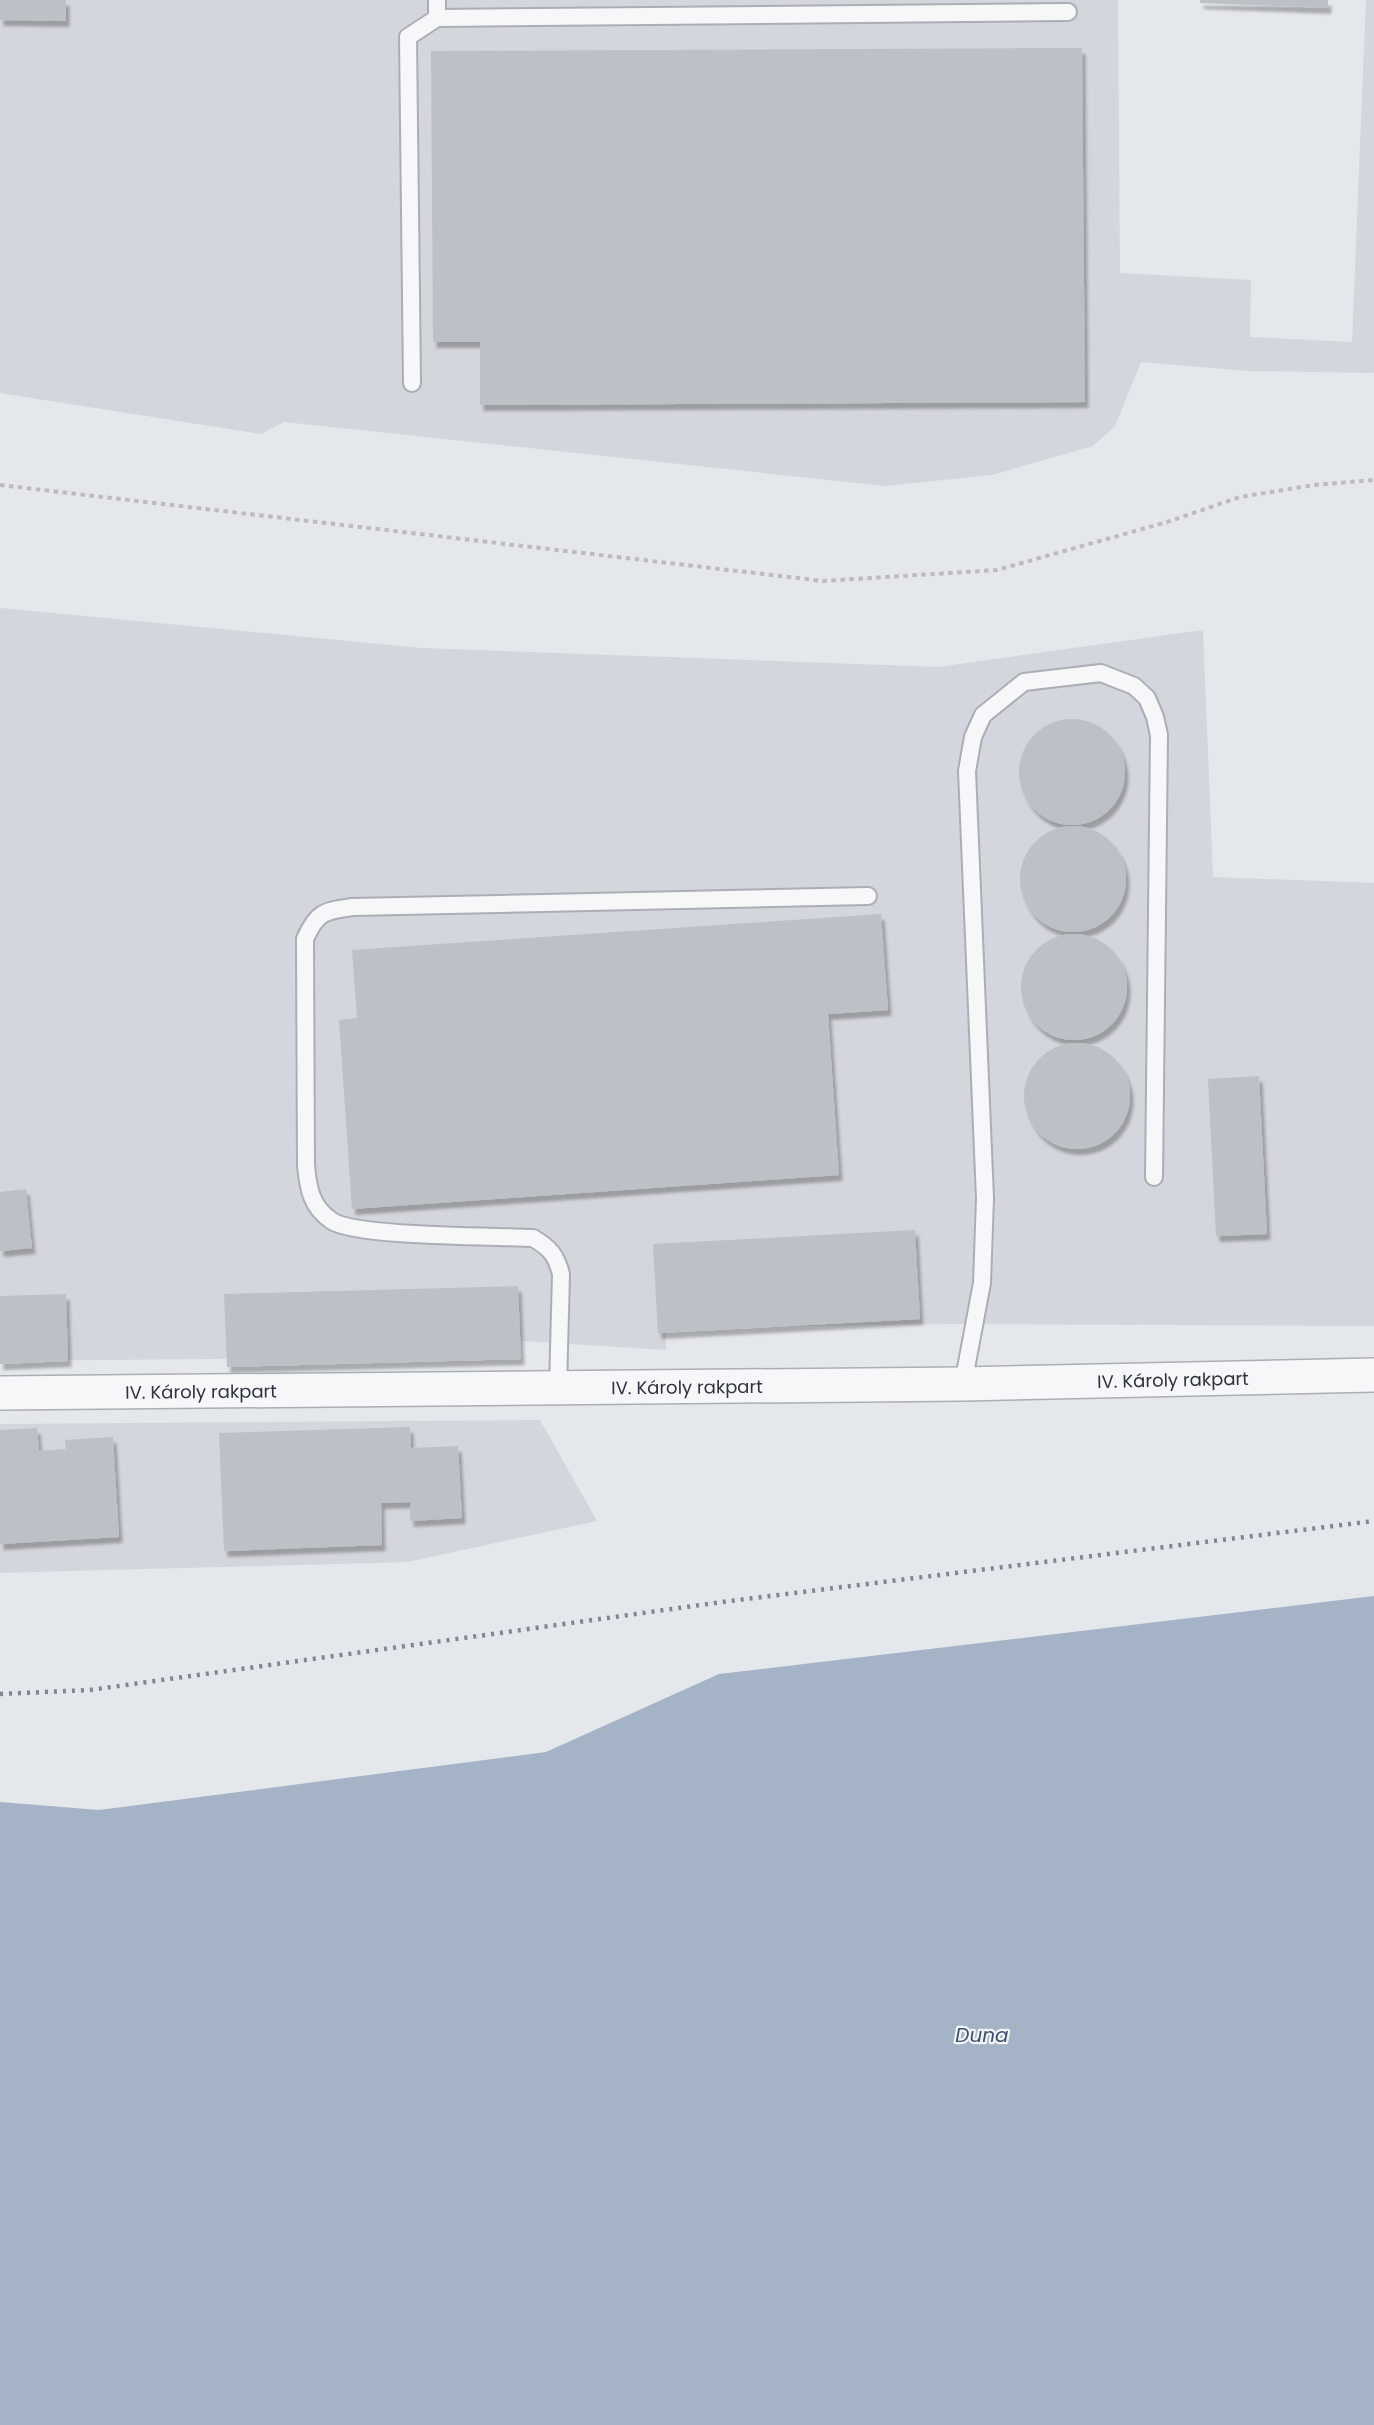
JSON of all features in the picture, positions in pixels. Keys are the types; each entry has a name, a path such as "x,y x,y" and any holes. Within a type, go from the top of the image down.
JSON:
{"street":[{"name":"IV. Károly rakpart","path":"0,1393 963,1384 1374,1375"}],"lane":[{"path":"437,0 437,18"},
{"path":"412,383 408,37 437,18 1068,12"},
{"path":"963,1384 982,1283 985,1198 967,771 973,737 983,715 1024,682 1101,673 1134,686 1147,698 1155,717 1159,735 1154,1177"},
{"path":"558,1388 561,1274 557,1258 549,1247 533,1238 362,1230 334,1222 317,1208 308,1190 306,1165 305,939 314,918 329,910 352,907 868,896"}],"path":[{"path":"0,485 823,581 997,570 1167,522 1240,497 1314,485 1374,480"}],"shaded area":[{"path":"0,0 1118,0 1120,273 1251,280 1250,337 1352,342 1366,0 1374,0 1374,373 1248,371 1141,362 1115,426 1093,446 992,475 885,486 284,422 261,434 0,393"},
{"path":"0,608 422,648 938,667 1203,630 1213,877 1374,883 1374,1326 952,1324 666,1328 666,1350 522,1341 521,1356 0,1361"},
{"path":"540,1420 597,1521 408,1562 0,1573 0,1424"}],"water":[{"name":"Duna","path":"1374,1596 1374,2425 0,2425 0,1802 99,1810 546,1752 719,1674"}],"building":[{"path":"0,0 66,0 66,21 0,20"},
{"path":"1200,0 1328,0 1328,8 1200,3"},
{"path":"1082,48 1085,402 480,405 480,342 433,342 431,51"},
{"path":"1072,719 1092,723 1109,735 1121,752 1125,772 1121,792 1109,809 1092,821 1072,825 1052,821 1035,809 1023,792 1019,772 1023,752 1035,735 1052,723"},
{"path":"1073,826 1093,830 1110,842 1122,859 1126,879 1122,899 1110,916 1093,928 1073,932 1053,928 1036,916 1024,899 1020,879 1024,859 1036,842 1053,830"},
{"path":"881,914 888,1010 828,1014 839,1175 352,1209 339,1020 357,1018 352,950"},
{"path":"1074,934 1094,938 1111,950 1123,967 1127,987 1123,1007 1111,1024 1094,1036 1074,1040 1054,1036 1037,1024 1025,1007 1021,987 1025,967 1037,950 1054,938"},
{"path":"1077,1043 1097,1047 1114,1059 1126,1076 1130,1096 1126,1116 1114,1133 1097,1145 1077,1149 1057,1145 1040,1133 1028,1116 1024,1096 1028,1076 1040,1059 1057,1047"},
{"path":"1259,1076 1267,1234 1216,1236 1208,1079"},
{"path":"26,1189 32,1248 0,1251 0,1192"},
{"path":"915,1230 920,1319 658,1333 653,1244"},
{"path":"518,1286 521,1359 227,1367 224,1294"},
{"path":"66,1294 68,1361 0,1364 0,1296"},
{"path":"410,1427 411,1448 458,1446 462,1518 410,1521 410,1502 381,1503 382,1545 224,1551 219,1433"},
{"path":"37,1428 39,1451 66,1449 65,1440 113,1437 119,1537 0,1544 0,1430"}],"railway":[{"path":"0,1694 90,1690 722,1602 1374,1521"}]}
